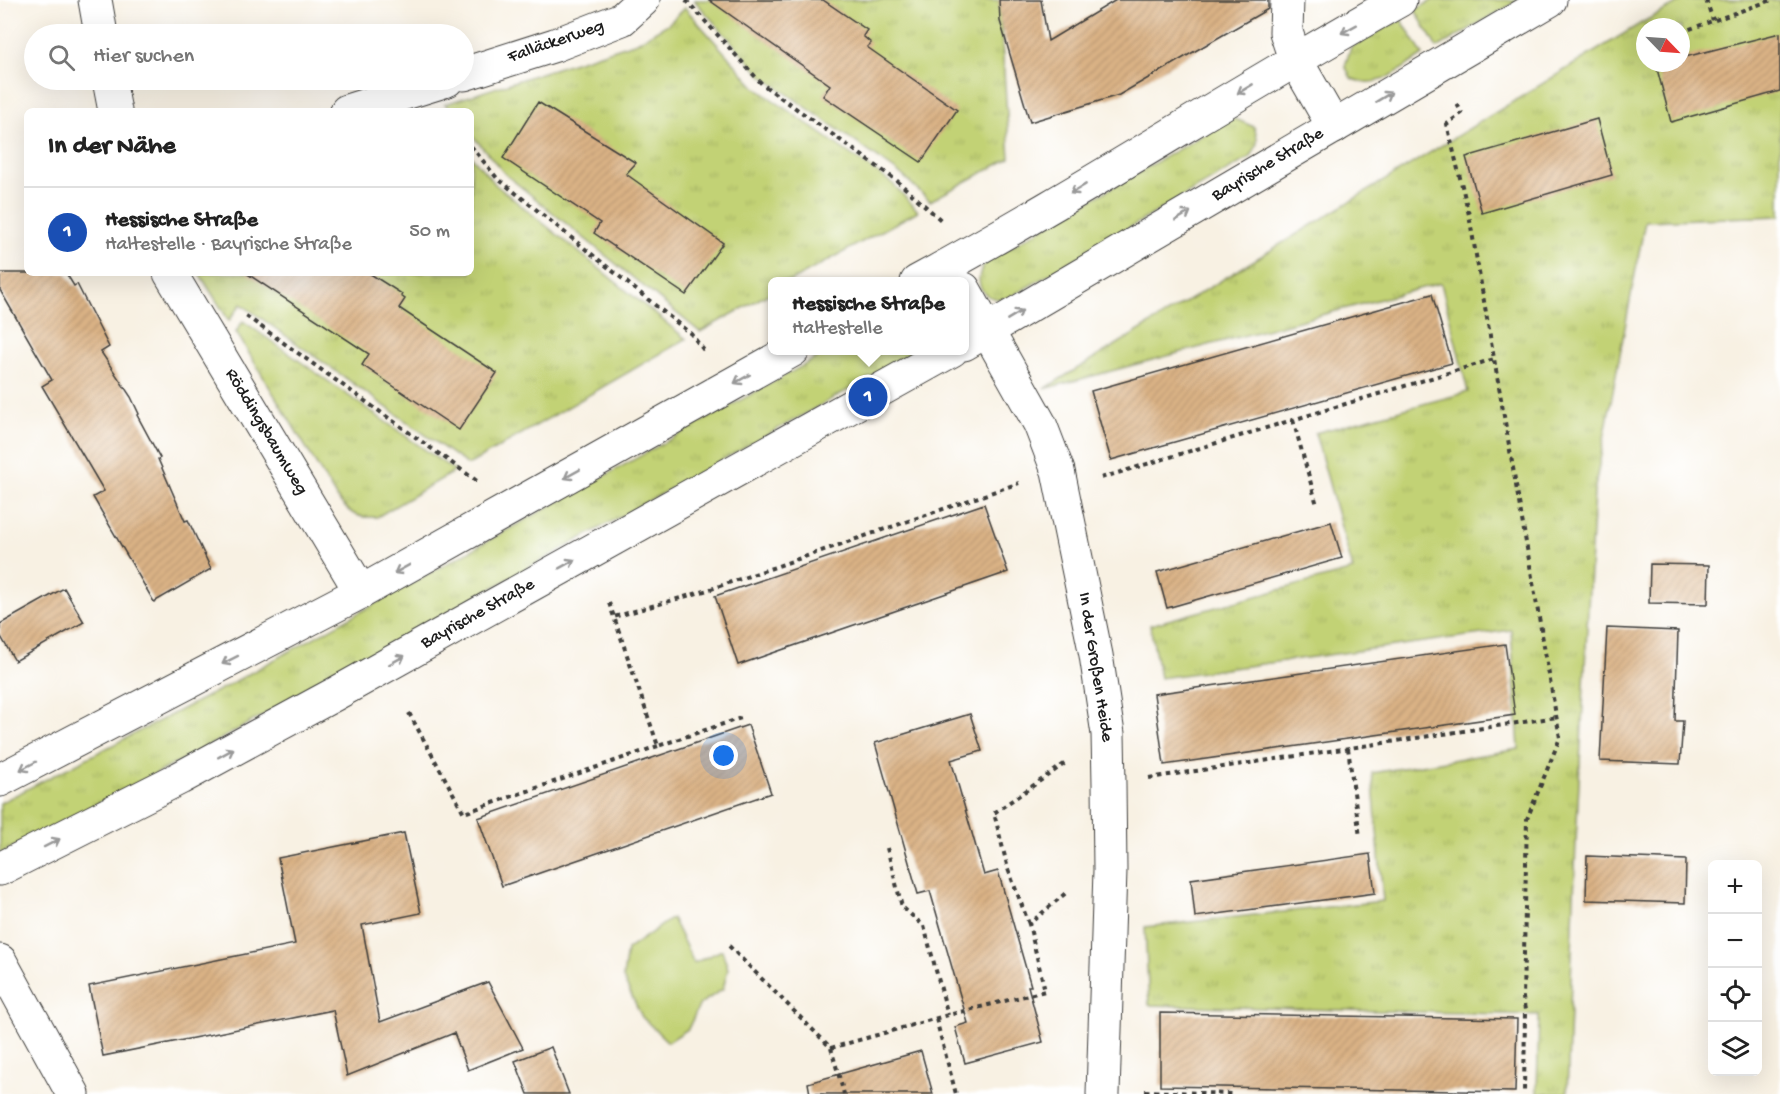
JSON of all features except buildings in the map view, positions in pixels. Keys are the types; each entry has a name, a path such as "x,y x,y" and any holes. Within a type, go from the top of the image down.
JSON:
{"street":[{"path":"95,0 99,24"},
{"name":"Falläckerweg","path":"474,71 555,45 622,19 644,0"},
{"path":"1287,0 1286,33 1295,59 1334,127"},
{"path":"960,277 1295,59 1400,0"},
{"name":"Bayrische Straße","path":"976,338 1550,0"},
{"path":"111,90 114,108"},
{"path":"357,108 415,90"},
{"name":"Röddingsbaumweg","path":"173,276 361,592"},
{"path":"969,315 976,338"},
{"name":"In der Großen Heide","path":"976,338 1040,424 1060,480 1096,655 1108,734 1109,784 1110,870 1103,1092"},
{"path":"0,780 361,592 786,355"},
{"name":"Bayrische Straße","path":"0,869 191,772 945,355"},
{"path":"0,961 73,1094"}],"path":[{"path":"686,0 762,84 896,180 923,206"},
{"path":"1706,0 1713,20"},
{"path":"1690,29 1772,0"},
{"path":"1447,124 1469,215 1560,738 1527,819 1523,998 1525,1010 1524,1094"},
{"path":"474,150 497,178 691,334 732,384"},
{"path":"215,347 242,313 513,507"},
{"path":"614,617 1060,480 1293,420 1494,359"},
{"path":"1293,420 1317,505"},
{"path":"609,603 658,746"},
{"path":"409,713 464,813 741,718"},
{"path":"1109,784 1557,717"},
{"path":"831,1048 948,1014 1045,991 1029,924 1008,869 994,813 1108,734"},
{"path":"1348,748 1360,837"},
{"path":"887,848 902,907 924,926 948,1014"},
{"path":"1029,924 1074,885 1110,870"},
{"path":"729,946 831,1048 844,1094"},
{"path":"936,1019 956,1094"},
{"path":"1103,1092 1232,1094"}],"green space":[{"path":"694,0 925,0 926,4 963,0 999,0 1010,158 930,201 902,175 762,76"},
{"path":"1433,0 1519,0 1437,48 1415,10"},
{"path":"1684,0 1780,0 1780,216 1645,221 1594,492 1576,841 1567,1094 1537,1094 1539,1015 1149,1005 1145,927 1383,901 1372,773 1519,749 1511,630 1160,678 1150,625 1353,570 1315,433 1468,392 1441,283 1044,389 1636,26 1636,72 1690,72 1690,18 1650,18"},
{"path":"685,8 756,88 893,184 918,211 798,277 768,277 768,294 700,332 505,174 474,138 474,108 448,108 445,104 637,42 668,24"},
{"path":"1401,19 1423,55 1379,81 1361,82 1351,78 1345,66 1351,47"},
{"path":"1230,119 1254,127 1257,144 1249,158 1012,296 994,298 982,290 979,276 988,260"},
{"path":"474,159 496,185 686,339 468,465 241,304 229,321 201,276 474,276"},
{"path":"243,321 455,471 377,517 358,516 349,511 336,497 236,332"},
{"path":"822,355 911,355 190,756 0,854 0,803 227,686"},
{"path":"672,918 694,963 722,950 728,969 723,989 700,1004 688,1029 668,1042 642,1017 623,978 627,950"}],"place":[{"name":"Hessische Straße","path":"868,397"}]}
